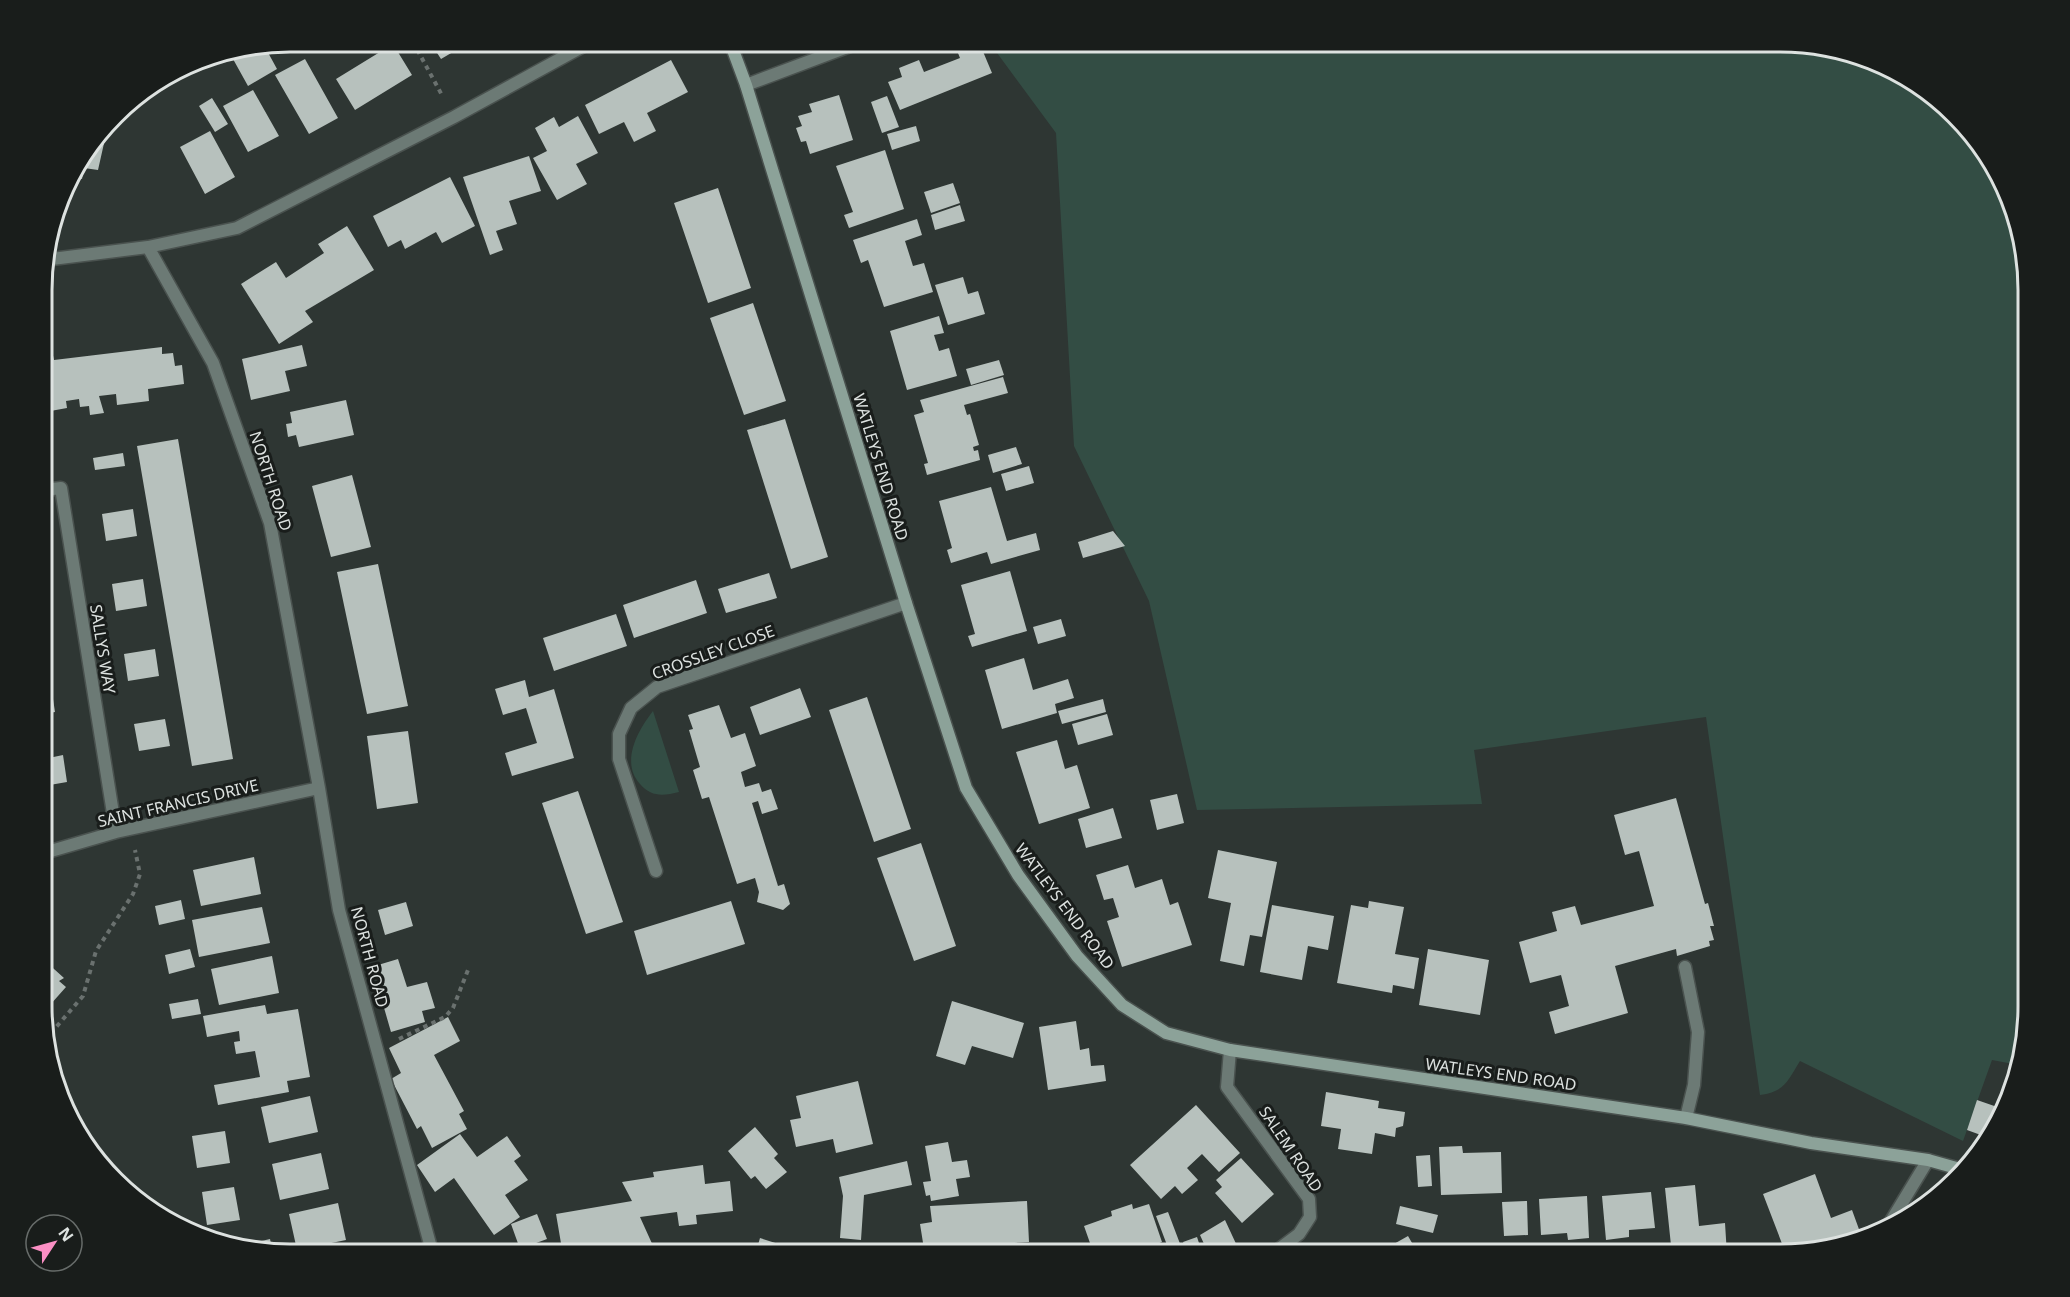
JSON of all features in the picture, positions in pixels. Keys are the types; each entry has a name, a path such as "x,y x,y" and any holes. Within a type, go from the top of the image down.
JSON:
{"street":[{"path":"55,259 148,248 237,228 454,117 573,52"},
{"name":"WATLEYS END ROAD","path":"734,52 966,789 1018,875 1077,956 1122,1005 1166,1033 1230,1050 1686,1118 1811,1143 1928,1160 1954,1167"},
{"path":"746,85 834,52"},
{"name":"NORTH ROAD","path":"148,248 213,363 270,524 339,910 430,1244"},
{"name":"SALLYS WAY","path":"52,489 61,488 116,832"},
{"name":"CROSSLEY CLOSE","path":"656,871 619,759 619,734 631,708 657,687 906,603"},
{"name":"SAINT FRANCIS DRIVE","path":"52,851 116,832 319,788"},
{"path":"1685,967 1698,1032 1694,1084 1686,1118"},
{"name":"SALEM ROAD","path":"1230,1050 1227,1087 1309,1199 1310,1217 1299,1234 1286,1244"},
{"path":"1895,1215 1928,1160"}],"path":[{"path":"418,52 454,117"},
{"path":"54,1030 83,996 96,951 133,894 140,874 132,829"},
{"path":"378,1048 445,1017 453,1008 468,970"}],"green space":[{"path":"996,52 1795,53 1826,57 1856,65 1885,77 1912,93 1948,122 1977,158 1993,185 2005,214 2013,244 2018,291 2017,1022 2010,1063 1992,1060 1963,1141 1800,1061 1785,1084 1775,1091 1760,1095 1706,717 1474,750 1482,804 1197,810 1149,601 1074,446 1056,133"},
{"path":"653,711 679,792 663,795 648,791 640,784 631,766 633,746"}],"building":[{"path":"380,52 398,52 412,75 355,110 336,79"},
{"path":"436,52 453,52 441,59"},
{"path":"958,52 983,52 992,73 900,110 888,82 902,77 899,68 919,60 924,72 960,58"},
{"path":"269,54 277,69 248,86 233,60"},
{"path":"305,59 338,118 309,134 275,75"},
{"path":"671,60 688,92 647,113 656,131 634,142 624,122 599,134 585,105"},
{"path":"253,90 279,136 248,152 223,106"},
{"path":"839,95 853,140 810,154 806,141 801,142 796,128 802,126 798,116 812,112 809,104"},
{"path":"887,96 899,127 882,133 871,102"},
{"path":"212,98 228,124 215,132 199,106"},
{"path":"578,116 598,153 576,164 587,184 557,200 533,158 547,151 535,128 554,117 559,127"},
{"path":"916,126 920,141 892,150 887,134"},
{"path":"210,131 235,177 205,194 180,147"},
{"path":"104,144 98,170 86,168"},
{"path":"885,150 904,209 849,228 844,215 853,212 836,166"},
{"path":"529,156 541,191 509,201 517,224 496,231 503,250 490,255 463,177"},
{"path":"450,177 475,226 442,243 436,232 405,249 401,240 388,247 373,216"},
{"path":"953,183 960,203 931,213 924,192"},
{"path":"718,188 751,288 708,303 674,203"},
{"path":"960,205 965,221 935,230 931,215"},
{"path":"917,219 922,235 905,241 913,266 924,263 933,292 884,307 868,260 861,263 853,240"},
{"path":"347,226 374,270 305,311 313,322 279,344 241,284 276,262 286,278 324,253 318,244"},
{"path":"963,277 968,294 978,291 985,314 948,325 935,285"},
{"path":"753,303 786,401 744,415 710,318"},
{"path":"939,316 944,333 934,335 939,351 949,348 957,376 907,390 890,331"},
{"path":"302,345 307,366 285,371 290,391 251,400 242,359"},
{"path":"162,347 162,354 173,353 175,366 182,365 184,384 148,389 149,401 117,405 116,394 99,396 104,413 90,415 89,406 80,407 79,399 66,401 67,408 52,411 52,351 54,360"},
{"path":"999,360 1004,375 971,385 966,369"},
{"path":"1003,377 1008,393 964,405 967,415 970,414 979,445 973,447 974,451 978,450 980,460 927,475 924,464 928,463 914,415 924,412 920,400"},
{"path":"346,400 354,435 299,447 296,435 288,437 286,424 292,423 290,412"},
{"path":"785,419 828,557 791,569 747,430"},
{"path":"178,439 233,759 192,766 137,446"},
{"path":"1016,447 1022,464 993,473 988,455"},
{"path":"123,453 125,466 95,470 93,458"},
{"path":"1029,466 1034,483 1006,491 1001,474"},
{"path":"352,475 371,547 331,557 312,486"},
{"path":"991,487 1007,541 1036,533 1040,550 991,564 987,552 951,563 947,550 952,548 939,501"},
{"path":"133,509 137,536 106,541 102,514"},
{"path":"1113,531 1125,546 1083,558 1078,542"},
{"path":"378,564 408,706 367,714 337,572"},
{"path":"1010,571 1027,631 972,647 968,636 975,634 961,585"},
{"path":"769,573 777,598 726,613 718,589"},
{"path":"143,579 147,606 116,611 112,584"},
{"path":"696,580 707,613 634,638 623,605"},
{"path":"616,614 627,646 554,671 543,638"},
{"path":"1061,619 1066,636 1038,644 1033,627"},
{"path":"155,649 159,676 128,681 124,654"},
{"path":"1024,658 1033,690 1068,679 1074,698 1055,704 1057,713 1002,729 985,670"},
{"path":"525,680 529,697 554,689 574,758 512,776 505,753 537,743 526,708 503,715 495,689"},
{"path":"800,688 811,717 760,735 750,707"},
{"path":"52,692 55,712 52,713"},
{"path":"867,697 911,829 874,842 829,710"},
{"path":"1103,699 1106,712 1062,724 1058,711"},
{"path":"719,705 731,738 745,733 756,766 741,772 745,787 759,783 762,792 771,789 778,809 762,814 758,801 752,803 778,886 784,884 790,904 783,910 757,902 759,892 755,878 737,884 709,797 702,799 693,770 700,767 689,730 693,729 688,715"},
{"path":"1107,714 1113,735 1078,745 1072,724"},
{"path":"165,719 170,746 139,751 134,724"},
{"path":"408,731 418,803 377,809 367,736"},
{"path":"1057,740 1065,769 1077,765 1090,808 1039,824 1016,752"},
{"path":"63,755 67,782 52,785 52,757"},
{"path":"578,791 623,922 586,934 542,803"},
{"path":"1177,794 1184,823 1157,830 1150,800"},
{"path":"1676,798 1705,904 1708,903 1714,926 1710,926 1714,940 1709,941 1710,946 1677,956 1676,949 1615,966 1628,1013 1555,1034 1549,1012 1569,1006 1561,975 1530,983 1519,942 1557,931 1552,912 1575,906 1581,925 1654,906 1639,851 1625,855 1614,815"},
{"path":"1113,808 1122,838 1086,848 1078,819"},
{"path":"921,843 956,946 914,961 877,858"},
{"path":"1218,850 1277,862 1262,937 1250,935 1244,966 1220,961 1231,903 1208,898"},
{"path":"254,857 261,894 201,906 193,870"},
{"path":"1128,865 1135,888 1162,879 1170,905 1178,902 1192,945 1122,967 1107,921 1119,917 1113,898 1104,900 1096,875"},
{"path":"181,900 185,919 159,925 155,906"},
{"path":"731,901 745,944 647,975 634,931"},
{"path":"1369,901 1404,907 1395,954 1419,958 1414,989 1393,985 1392,993 1337,983 1351,905 1368,908"},
{"path":"406,902 413,926 385,935 378,910"},
{"path":"1272,905 1334,916 1328,950 1308,946 1302,980 1260,972"},
{"path":"262,907 270,943 199,957 192,920"},
{"path":"190,949 195,967 169,974 165,955"},
{"path":"1428,949 1489,960 1480,1015 1419,1005"},
{"path":"272,956 279,993 219,1005 211,969"},
{"path":"398,959 407,987 427,982 435,1008 422,1011 425,1022 391,1032 378,987 384,985 378,965"},
{"path":"52,967 64,978 59,981 66,987 52,1003"},
{"path":"198,999 201,1014 172,1019 169,1004"},
{"path":"952,1001 1024,1023 1013,1058 972,1046 965,1065 936,1056"},
{"path":"265,1005 267,1014 298,1009 310,1077 287,1081 289,1092 218,1105 214,1085 260,1077 255,1051 236,1054 234,1042 240,1041 239,1031 207,1037 203,1016"},
{"path":"448,1017 460,1041 434,1055 464,1111 459,1114 467,1129 432,1148 421,1126 417,1129 391,1079 401,1073 389,1048"},
{"path":"1076,1021 1080,1050 1089,1048 1091,1066 1104,1065 1106,1081 1048,1090 1039,1027"},
{"path":"858,1081 873,1144 836,1153 833,1139 796,1147 790,1120 801,1118 796,1096"},
{"path":"1326,1092 1379,1101 1378,1108 1405,1112 1403,1126 1396,1128 1395,1137 1375,1133 1372,1154 1338,1149 1341,1129 1321,1126"},
{"path":"310,1096 318,1132 269,1143 261,1107"},
{"path":"1977,1100 1995,1106 1980,1135 1967,1130"},
{"path":"1196,1105 1240,1153 1219,1172 1202,1154 1187,1168 1198,1180 1182,1194 1175,1186 1161,1199 1130,1165"},
{"path":"755,1127 778,1154 774,1158 787,1172 766,1189 755,1176 751,1179 728,1151"},
{"path":"225,1131 230,1163 197,1168 192,1136"},
{"path":"460,1134 477,1157 507,1136 521,1156 514,1161 528,1180 505,1195 520,1217 494,1235 454,1178 435,1192 417,1165"},
{"path":"948,1142 952,1162 967,1160 970,1177 956,1179 959,1196 931,1201 930,1195 926,1196 923,1182 931,1181 925,1146"},
{"path":"1462,1146 1463,1153 1501,1152 1502,1193 1441,1195 1439,1147"},
{"path":"321,1153 329,1189 280,1200 272,1164"},
{"path":"1430,1155 1432,1186 1418,1187 1416,1156"},
{"path":"1241,1158 1274,1194 1242,1223 1215,1193 1222,1187 1216,1180"},
{"path":"907,1161 912,1185 864,1195 861,1240 840,1238 843,1196 839,1177"},
{"path":"703,1165 705,1184 730,1181 733,1211 696,1215 697,1224 679,1226 677,1212 640,1217 652,1244 561,1244 556,1214 632,1201 622,1182 654,1177 653,1172"},
{"path":"1815,1174 1831,1218 1852,1210 1859,1231 1826,1240 1782,1244 1763,1194"},
{"path":"1695,1185 1699,1226 1725,1223 1726,1244 1671,1244 1665,1188"},
{"path":"234,1187 240,1220 207,1225 202,1192"},
{"path":"1651,1192 1655,1228 1629,1230 1629,1237 1606,1240 1602,1196"},
{"path":"1587,1196 1589,1238 1568,1240 1567,1233 1541,1235 1539,1199"},
{"path":"1027,1201 1029,1242 923,1244 920,1224 932,1222 930,1206"},
{"path":"1527,1201 1528,1235 1504,1236 1502,1202"},
{"path":"338,1203 346,1240 326,1244 296,1244 289,1214"},
{"path":"1132,1204 1133,1209 1149,1204 1162,1242 1157,1244 1087,1244 1090,1243 1084,1226 1112,1216 1111,1211"},
{"path":"1400,1206 1438,1215 1433,1233 1396,1224"},
{"path":"1168,1212 1180,1244 1167,1244 1156,1216"},
{"path":"537,1214 547,1239 534,1244 518,1244 511,1224"},
{"path":"1225,1220 1236,1244 1204,1244 1200,1235"},
{"path":"1408,1236 1413,1244 1394,1244"},
{"path":"1197,1237 1199,1244 1184,1244 1183,1242"},
{"path":"760,1238 779,1244 758,1244"},
{"path":"270,1239 271,1243 260,1242 258,1242"}]}
